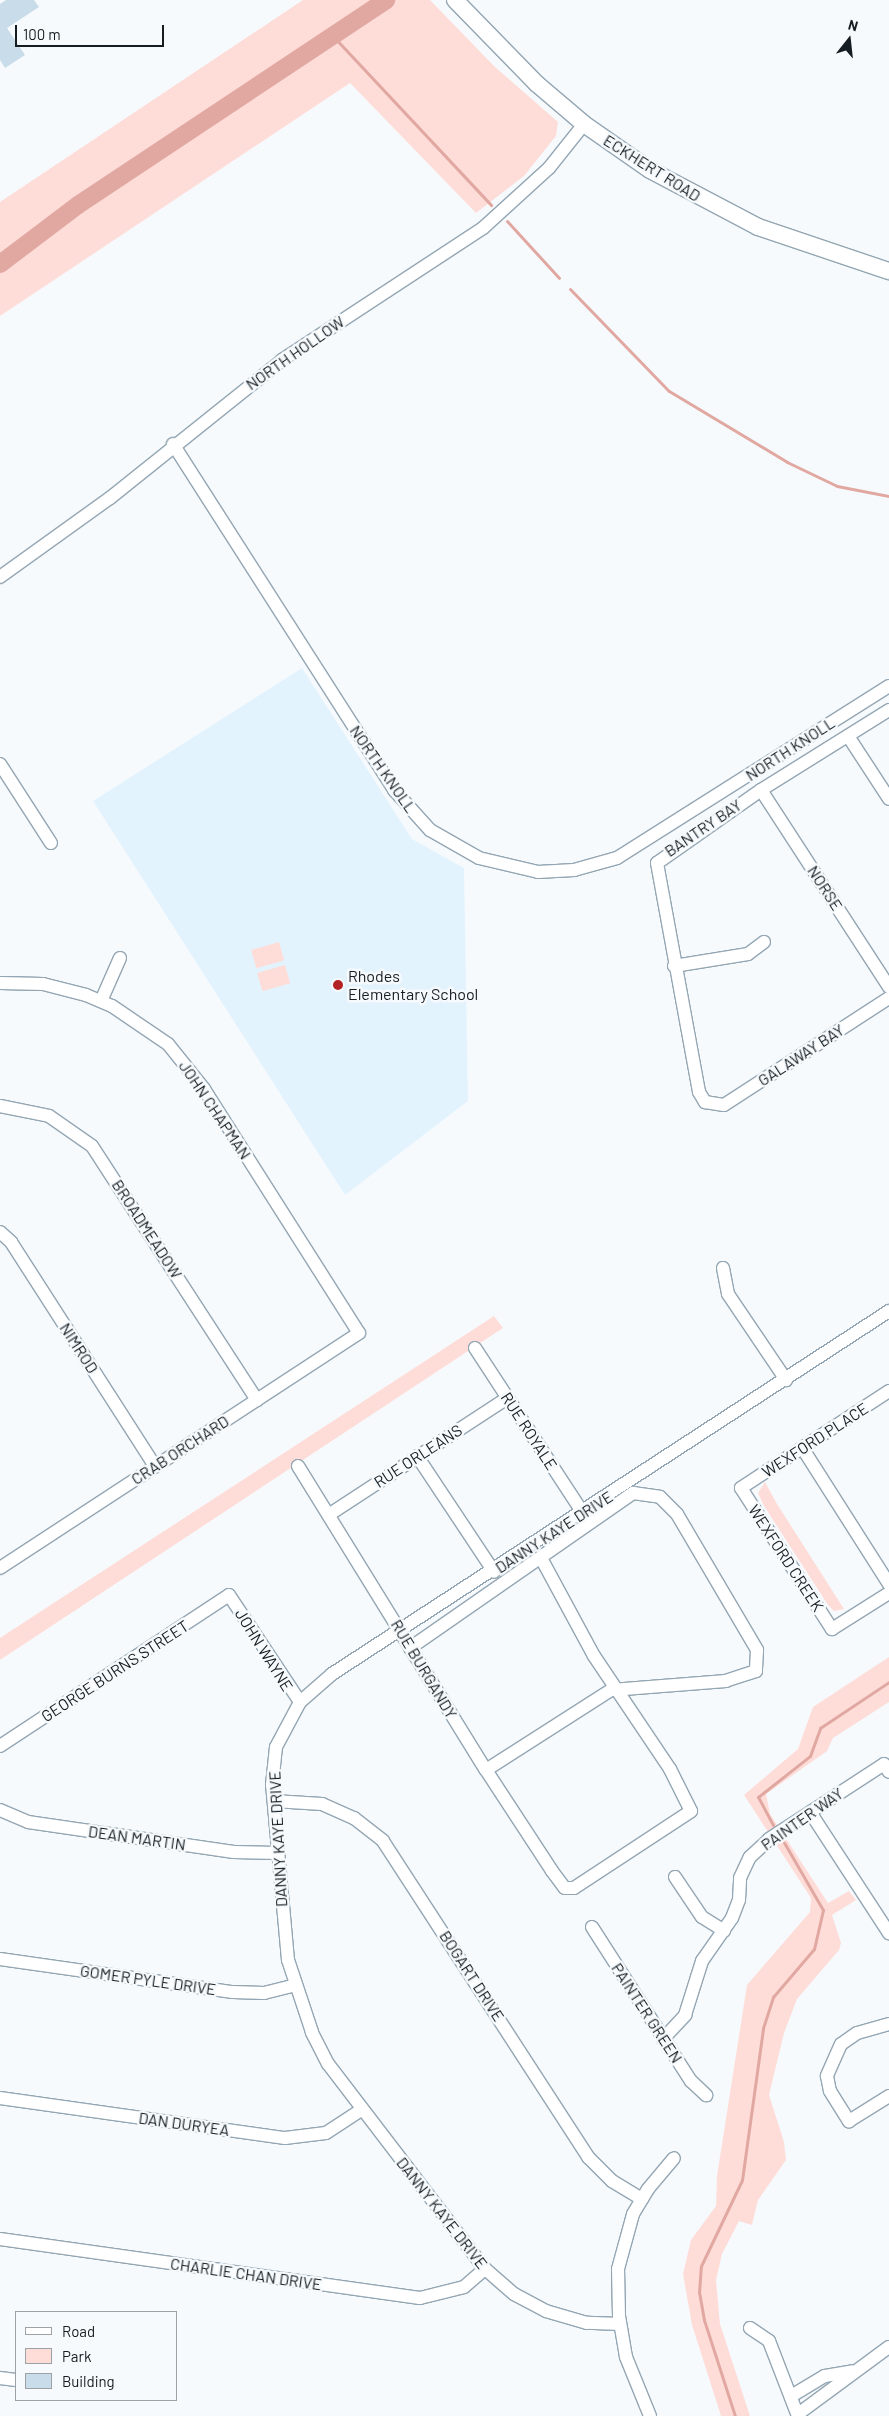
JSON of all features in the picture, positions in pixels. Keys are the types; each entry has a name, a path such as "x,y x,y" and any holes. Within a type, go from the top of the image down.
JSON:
{"main road":[{"name":"ECKHERT ROAD","path":"455,0 513,62 584,124 650,170 724,212 803,245 889,271"}],"street":[{"name":"NORTH HOLLOW","path":"0,577 70,529 173,444 282,360 483,228 549,168 584,124"},
{"name":"NORTH KNOLL","path":"173,444 394,790 430,830 478,858 538,872 574,870 616,858 889,686"},
{"name":"BANTRY BAY","path":"711,1105 699,1092 657,868 659,858 761,790 889,710"},
{"path":"848,736 889,799"},
{"path":"0,764 50,842"},
{"name":"NORSE","path":"761,790 889,987"},
{"path":"674,966 748,954 764,942"},
{"path":"101,1001 120,958"},
{"name":"JOHN CHAPMAN","path":"0,983 43,984 101,1001 155,1033 189,1068 359,1333"},
{"name":"GALAWAY BAY","path":"711,1105 724,1105 889,998"},
{"name":"BROADMEADOW","path":"0,1106 49,1116 92,1146 257,1400"},
{"name":"NIMROD","path":"0,1232 11,1242 155,1466"},
{"path":"722,1268 728,1294 786,1380"},
{"name":"DANNY KAYE DRIVE","path":"620,2324 587,2323 546,2311 514,2294 485,2269 328,2064 295,1985 283,1925 274,1801 276,1748 300,1702 332,1674 494,1572 889,1311"},
{"name":"CRAB ORCHARD","path":"0,1568 359,1333"},
{"name":"RUE ROYALE","path":"475,1348 583,1513"},
{"name":"WEXFORD PLACE","path":"741,1488 889,1391"},
{"name":"RUE ORLEANS","path":"330,1514 507,1398"},
{"path":"803,1449 889,1584"},
{"path":"417,1456 494,1572"},
{"name":"RUE BURGANDY","path":"298,1466 330,1514 486,1770 565,1888 574,1888 690,1811 670,1768 618,1690"},
{"name":"WEXFORD CREEK","path":"741,1488 832,1629 889,1593"},
{"path":"410,1648 541,1560 632,1493 660,1497 677,1514 756,1650 756,1671 726,1682 611,1690 486,1770"},
{"path":"538,1543 541,1560 594,1656 618,1690"},
{"path":"526,1551 541,1560"},
{"name":"JOHN WAYNE","path":"229,1596 300,1702"},
{"name":"GEORGE BURNS STREET","path":"0,1746 229,1596"},
{"name":"PAINTER WAY","path":"663,2039 685,2015 702,1961 744,1901 740,1878 750,1857 810,1812 884,1764 889,1772"},
{"name":"BOGART DRIVE","path":"274,1801 322,1804 354,1818 383,1841 588,2157 612,2181 642,2199"},
{"name":"DEAN MARTIN","path":"0,1810 28,1822 234,1852 277,1853"},
{"path":"810,1812 889,1933"},
{"path":"675,1877 702,1917 724,1931"},
{"name":"PAINTER GREEN","path":"592,1927 691,2081 706,2096"},
{"name":"GOMER PYLE DRIVE","path":"0,1959 233,1992 264,1993 295,1985"},
{"path":"889,2024 857,2034 840,2044 831,2059 827,2076 830,2091 849,2121 889,2096"},
{"name":"DAN DURYEA","path":"0,2098 285,2138 326,2133 362,2110"},
{"path":"650,2416 626,2357 620,2324 618,2269 623,2244 642,2199 674,2158"},
{"name":"CHARLIE CHAN DRIVE","path":"0,2240 420,2298 464,2287 485,2269"},
{"path":"750,2328 769,2341 793,2395 798,2415 834,2391 852,2371 889,2347"},
{"path":"793,2395 825,2376 852,2371"},
{"path":"0,2378 15,2380"}],"shaded area":[{"name":"Rhodes Elementary School","path":"302,668 412,839 464,868 468,1101 345,1195 93,801"}],"green space":[{"path":"303,0 430,0 494,66 558,122 556,136 524,176 476,213 350,83 0,316 0,202"},
{"path":"279,942 284,960 256,968 251,950"},
{"path":"285,965 290,983 262,991 257,973"},
{"path":"494,1316 503,1328 0,1660 0,1638"},
{"path":"765,1482 844,1609 834,1611 828,1605 764,1506 758,1493"},
{"path":"889,1657 889,1702 833,1738 827,1751 766,1794 770,1814 828,1903 849,1891 856,1900 832,1915 841,1943 839,1950 797,1999 784,2033 769,2095 784,2142 786,2160 758,2200 752,2225 739,2221 722,2254 716,2280 720,2324 750,2416 721,2416 692,2325 683,2274 691,2240 716,2206 717,2176 747,1985 810,1912 811,1898 744,1795 798,1749 813,1707"}],"building":[{"path":"6,0 34,0 39,7 7,28 25,55 5,68 0,60 0,4"}],"waterway":[{"path":"0,264 78,205 386,0"},
{"path":"332,35 491,205"},
{"path":"507,221 559,278"},
{"path":"570,289 669,391 787,462 837,486 889,496"},
{"path":"773,1825 758,1797 810,1756 820,1728 889,1682"},
{"path":"735,2416 704,2320 699,2293 701,2266 742,2180 763,2028 773,1997 814,1949 823,1910 782,1839"}],"place":[{"name":"Rhodes Elementary School","path":"338,985"}]}
